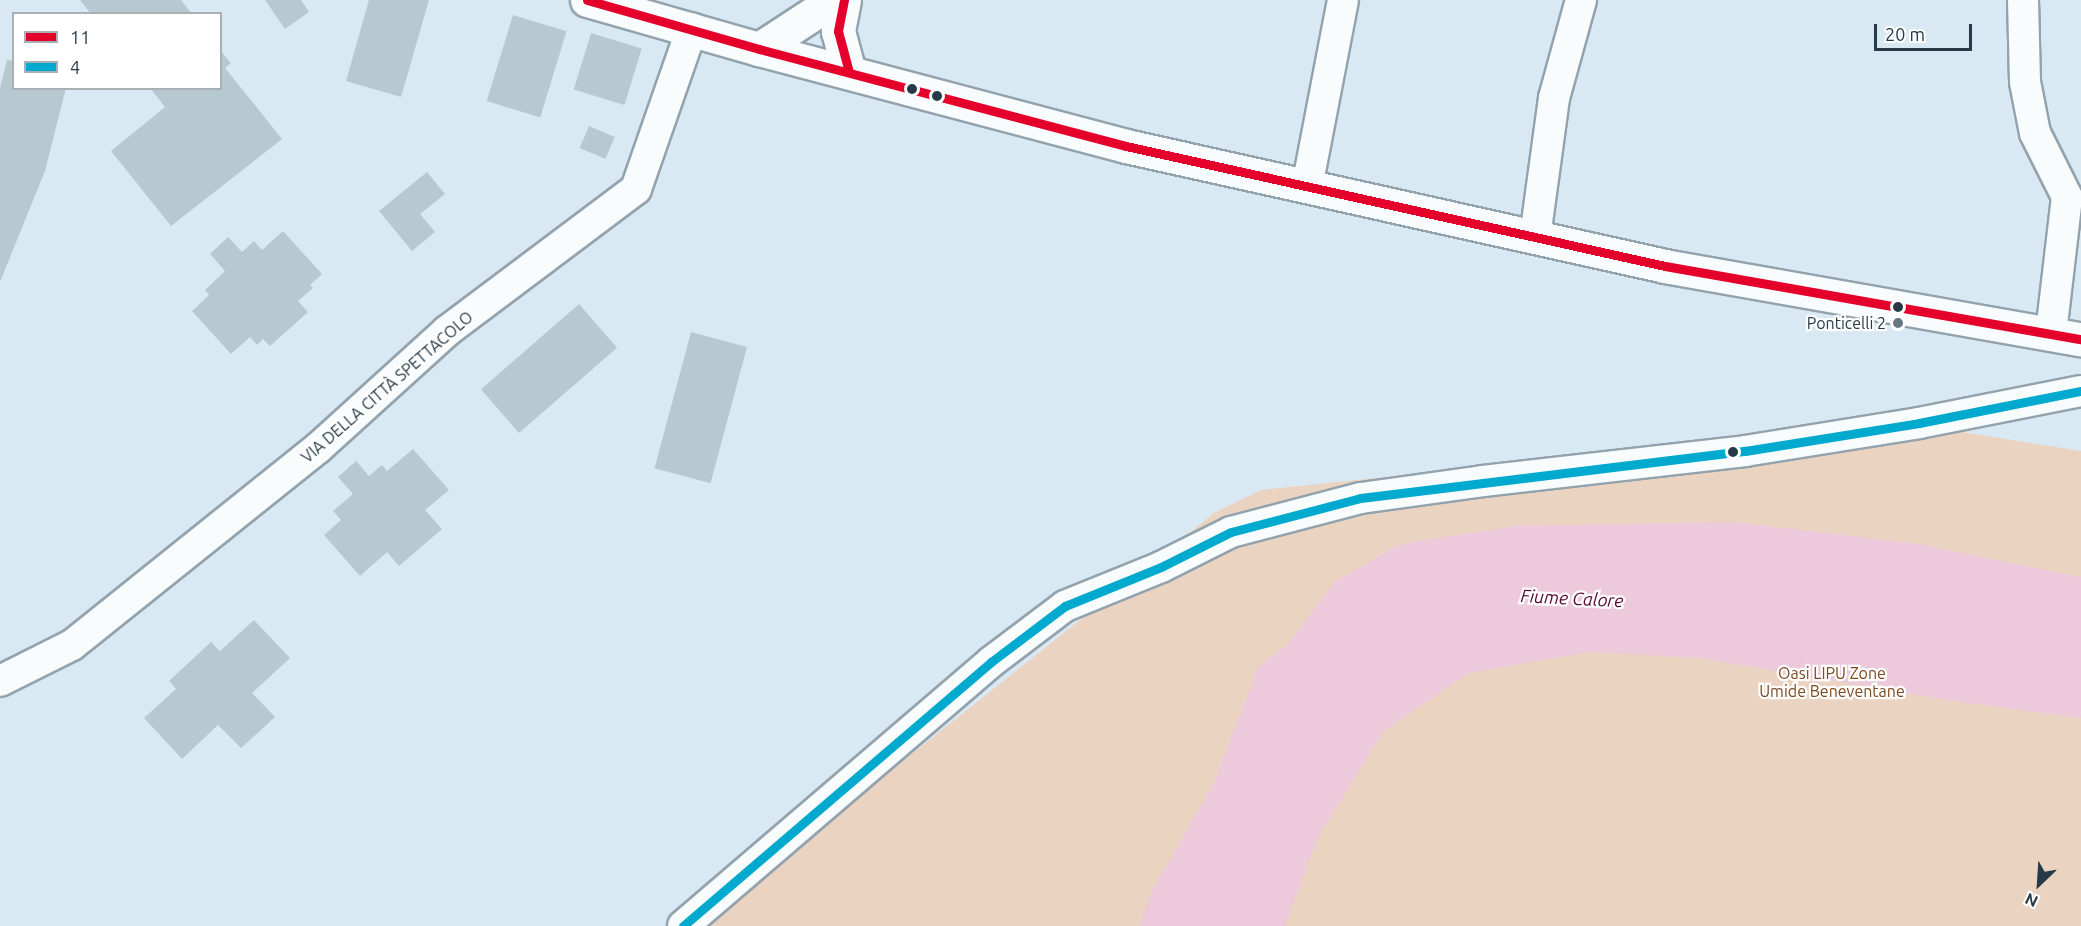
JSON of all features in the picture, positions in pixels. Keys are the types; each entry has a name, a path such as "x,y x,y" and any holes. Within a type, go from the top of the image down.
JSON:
{"street":[{"path":"587,0 692,28 759,49 1126,146 1665,266 2066,337 2067,197 2035,133 2025,82 2023,0"},
{"path":"759,49 834,0"},
{"path":"844,0 838,31 849,72"},
{"path":"1307,187 1343,0"},
{"path":"1535,237 1554,98 1581,0"},
{"name":"VIA DELLA CITTÀ SPETTACOLO","path":"0,681 72,645 318,448 447,331 636,189 692,28"},
{"path":"683,926 991,662 1065,606 1161,567 1231,532 1361,498 1472,482 1745,451 1919,423 2081,392"}],"green space":[{"name":"Oasi LIPU Zone Umide Beneventane","path":"1956,431 2081,451 2081,926 691,926 742,883 883,777 1214,513 1261,490 1706,444"}],"water":[{"name":"Fiume Calore","path":"1733,522 1919,544 2081,577 2081,718 1960,702 1700,658 1589,652 1469,673 1384,731 1318,837 1285,926 1139,926 1152,891 1215,781 1258,667 1289,643 1334,582 1400,544 1516,526"}],"building":[{"path":"80,0 181,0 190,12 89,12"},
{"path":"265,0 301,0 309,12 285,29"},
{"path":"369,0 429,0 401,97 346,81"},
{"path":"513,15 567,31 540,117 487,101"},
{"path":"591,33 642,48 624,105 574,89"},
{"path":"222,52 231,63 225,68 282,139 171,226 111,151 165,107 152,90 222,90"},
{"path":"7,60 12,61 12,90 65,90 45,171 0,282 0,88"},
{"path":"589,126 615,137 605,159 580,148"},
{"path":"427,172 445,194 420,214 435,232 412,251 379,211"},
{"path":"283,231 322,274 310,285 313,288 298,301 308,312 270,346 263,339 257,345 250,337 231,354 192,311 209,295 205,290 225,271 210,254 228,237 242,252 254,241 262,250"},
{"path":"579,304 617,348 519,433 481,389"},
{"path":"691,332 747,347 711,483 655,468"},
{"path":"413,449 449,490 425,510 442,529 399,566 387,552 360,576 324,535 341,520 333,511 353,494 338,477 356,461 369,476 382,465 387,471"},
{"path":"254,620 290,658 252,693 275,717 241,748 218,725 182,759 144,718 176,689 169,681 211,642 220,651"}],"transit line":[{"name":"11","path":"587,0 759,49 1126,146 1665,266 2081,339"},
{"name":"11","path":"844,0 838,31 849,72"},
{"name":"4","path":"683,926 991,662 1065,606 1161,567 1231,532 1361,498 1745,451 1919,423 2081,391"}],"place":[{"name":"Ponticelli 2","path":"1898,323"}]}
